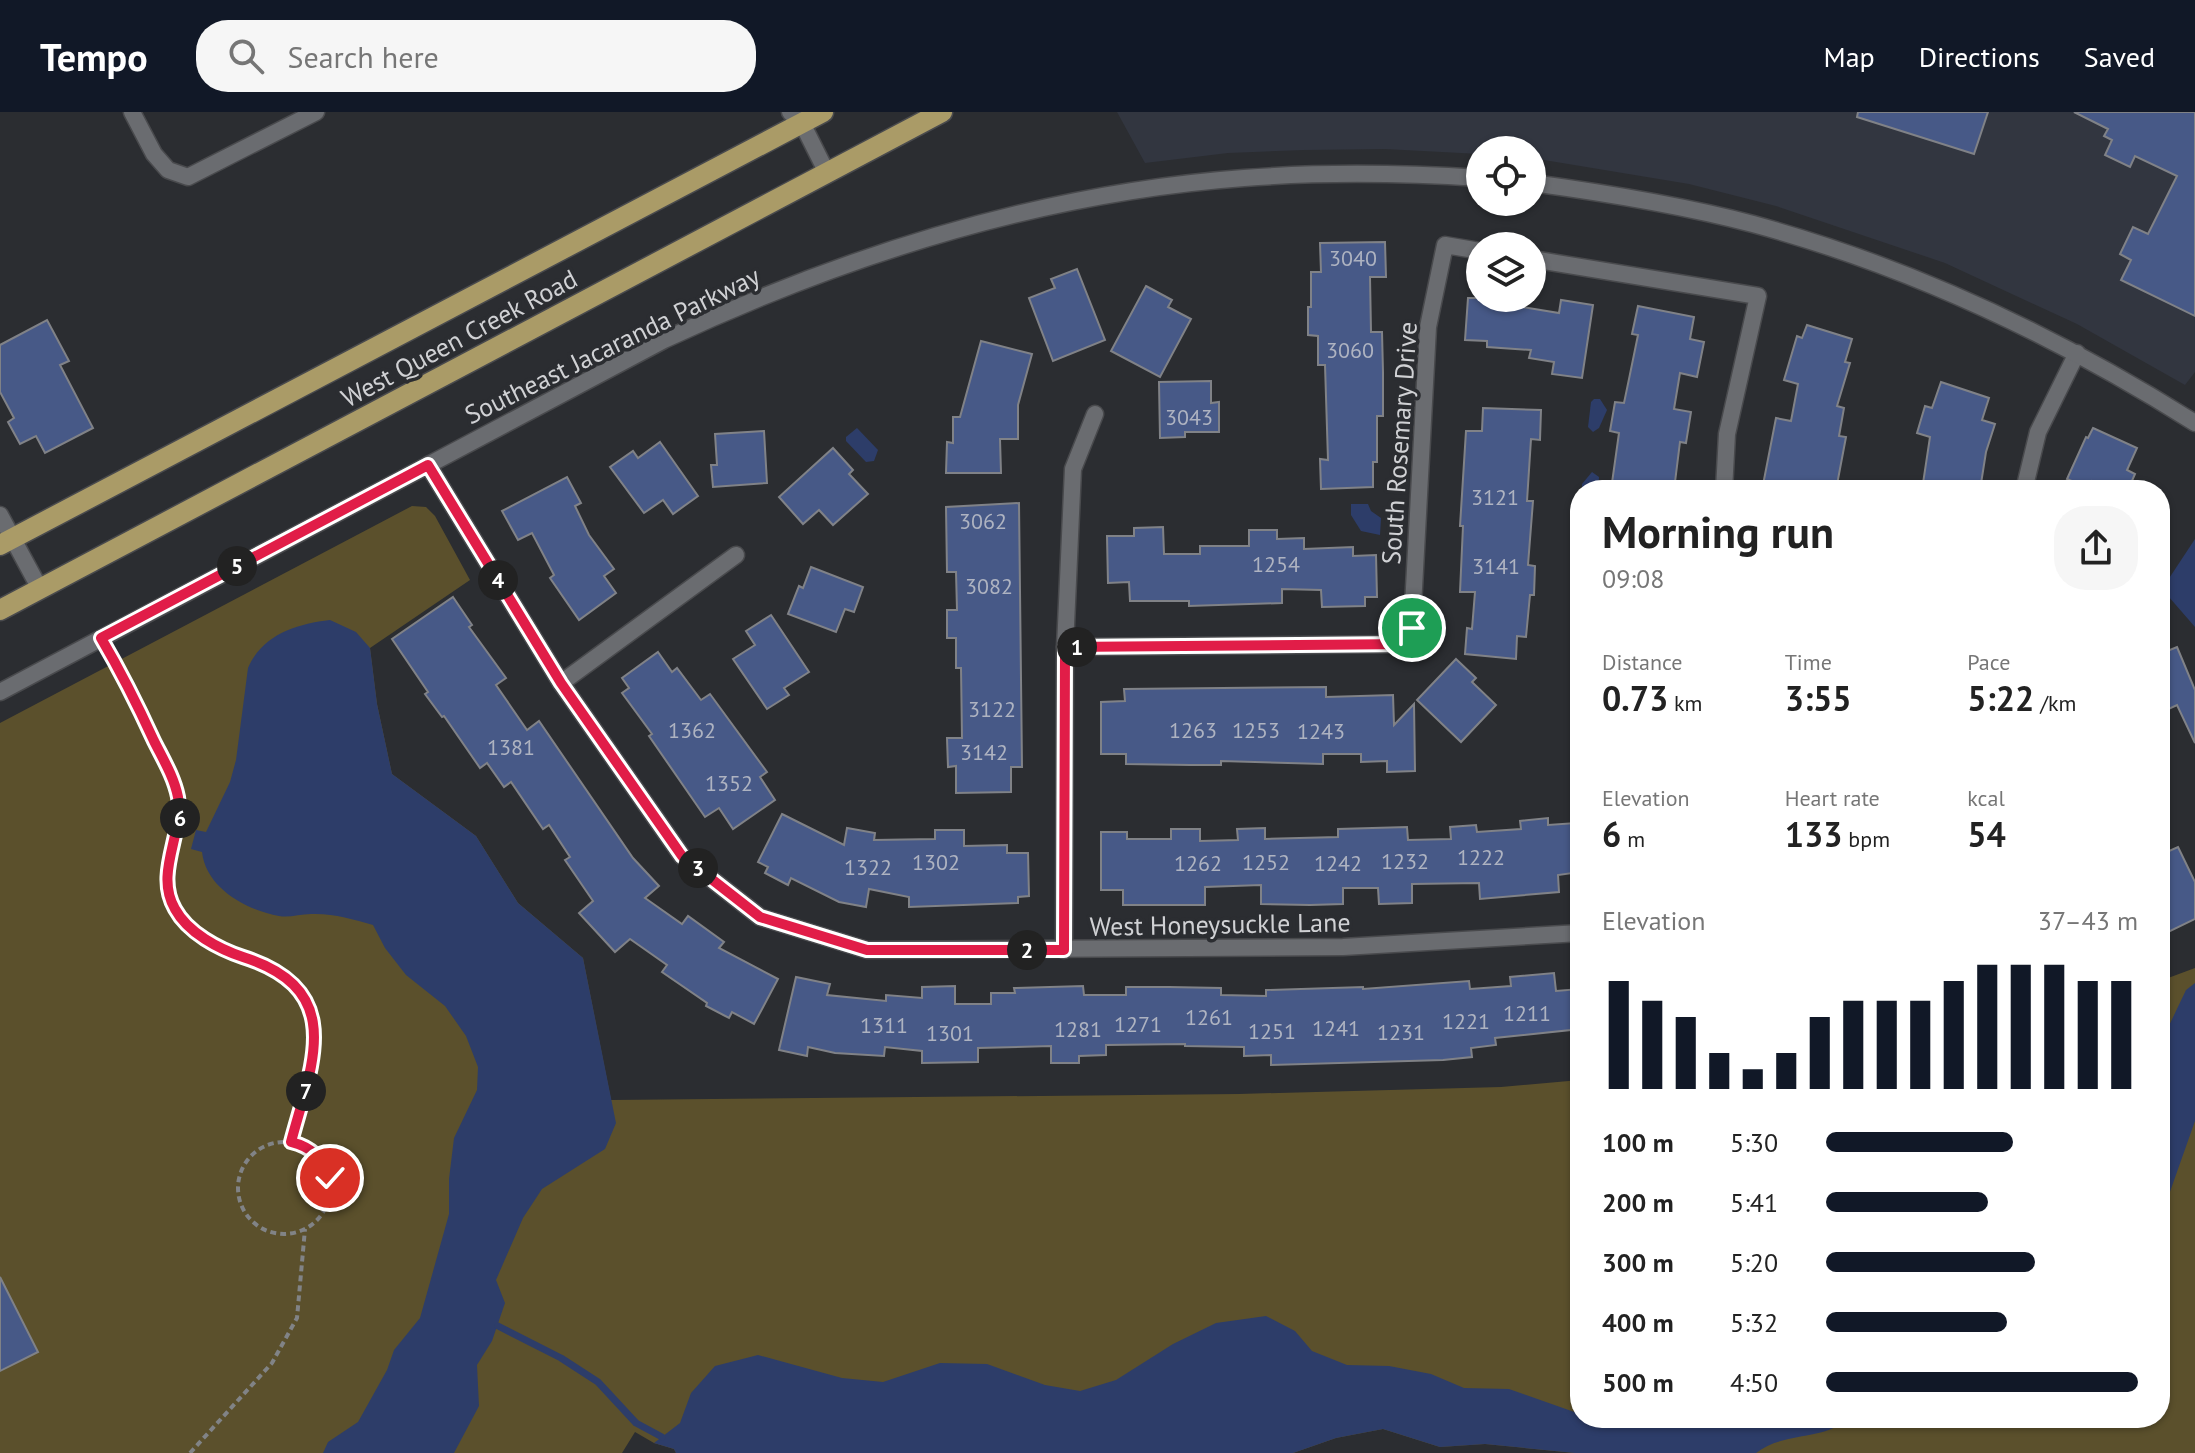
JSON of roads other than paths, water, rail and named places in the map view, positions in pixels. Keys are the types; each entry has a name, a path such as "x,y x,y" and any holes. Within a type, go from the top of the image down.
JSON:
{"main road":[{"name":"West Queen Creek Road","path":"7,542 798,116 823,112"},
{"name":"West Queen Creek Road","path":"0,610 942,112"}],"street":[{"path":"132,112 154,154 168,170 188,177 316,112"},
{"path":"798,116 827,173"},
{"name":"Southeast Jacaranda Parkway","path":"0,692 664,340 744,303 856,259 983,222 1074,200 1182,184 1244,178 1367,174 1466,178"},
{"path":"1546,185 1691,210 1822,245 1970,301 2077,353 2195,423"},
{"name":"South Rosemary Drive","path":"1065,647 1411,644 1428,327 1445,245 1466,249"},
{"path":"1546,261 1758,296 1727,434 1725,480"},
{"path":"2026,480 2038,432 2077,353"},
{"path":"1064,950 1065,647 1073,469 1095,414"},
{"name":"West Honeysuckle Lane","path":"428,465 561,683 682,856 760,917 867,950 1343,947 1570,934"},
{"path":"0,515 7,542 40,589"},
{"path":"561,683 736,555"}],"water":[{"path":"1594,399 1600,399 1607,410 1599,428 1593,432 1588,427"},
{"path":"857,428 878,450 874,461 866,462 846,441 846,437"},
{"path":"1592,472 1599,477 1599,480 1585,480"},
{"path":"1351,504 1368,504 1371,511 1381,518 1380,535 1361,531 1351,515"},
{"path":"2195,539 2195,627 2170,598 2170,577"},
{"path":"330,620 356,632 370,648 377,704 392,774 476,836 518,903 583,958 616,1123 605,1149 542,1189 523,1218 496,1280 505,1303 492,1341 477,1365 479,1406 454,1453 323,1453 328,1442 358,1422 387,1370 394,1350 420,1318 449,1214 454,1138 477,1090 478,1067 466,1036 445,1006 406,975 385,948 373,925 335,915 283,916 254,909 219,886 205,865 202,852 191,849 196,830 206,832 230,782 236,760 248,668 254,657 271,639 282,633"},
{"path":"2195,983 2195,1121 2170,1192 2170,1024 2186,990"},
{"path":"1266,1316 1295,1331 1312,1351 1347,1365 1389,1366 1431,1374 1464,1388 1509,1389 1570,1410 1570,1428 1832,1428 1779,1441 1756,1453 1575,1453 1485,1444 1440,1447 1383,1429 1336,1438 1293,1453 676,1453 674,1449 654,1443 680,1423 691,1393 715,1366 758,1355 842,1378 883,1382 940,1363 987,1364 1045,1385 1080,1391 1116,1380 1173,1344 1216,1323"}],"waterway":[{"path":"498,1326 561,1358 598,1382 636,1423 662,1437"}]}
